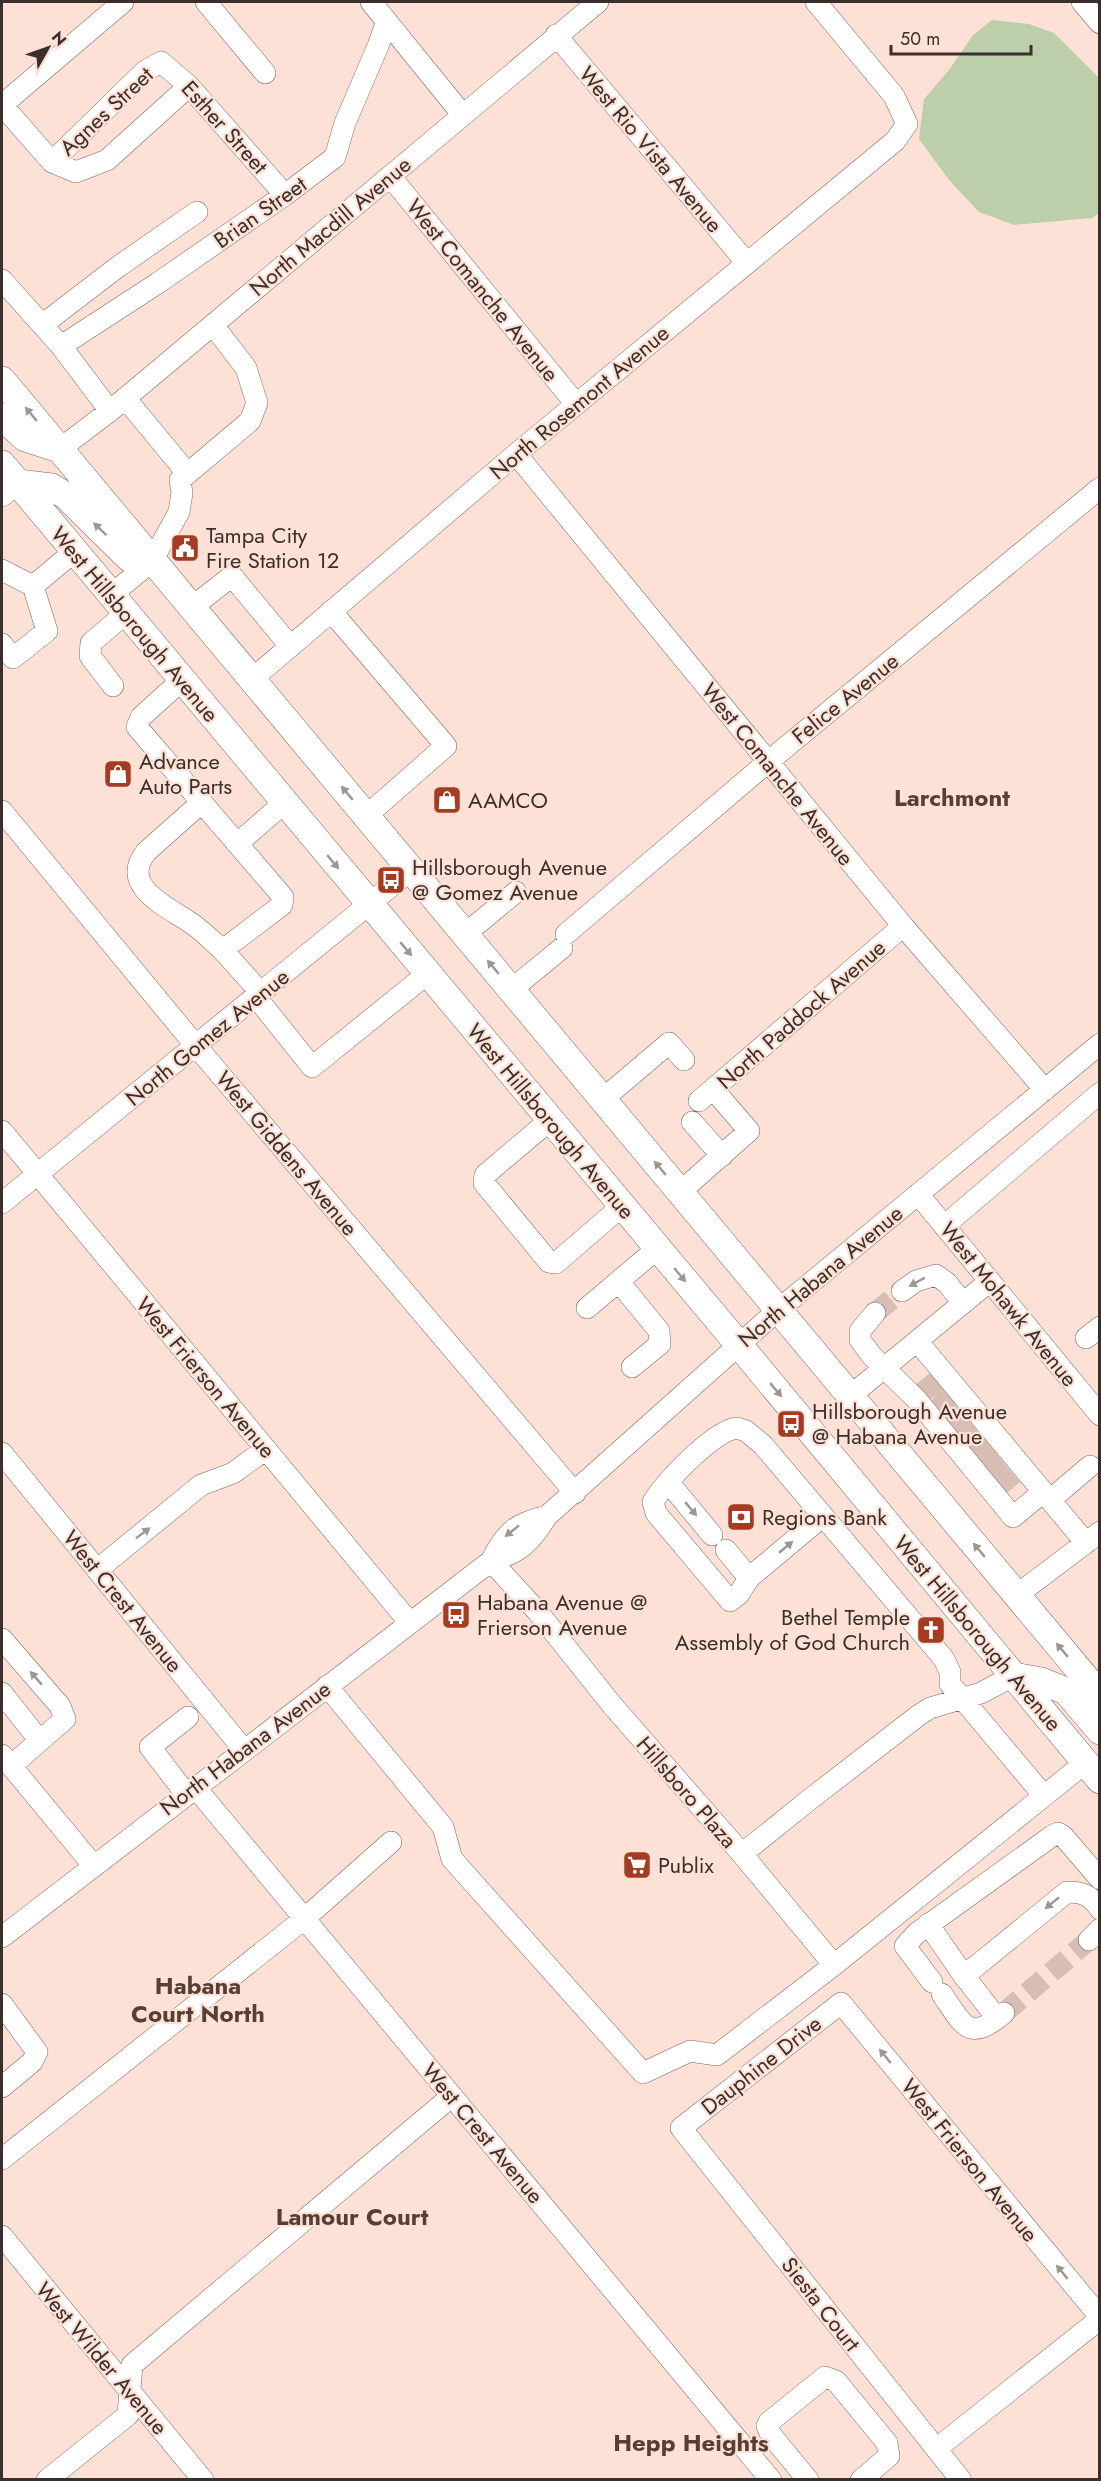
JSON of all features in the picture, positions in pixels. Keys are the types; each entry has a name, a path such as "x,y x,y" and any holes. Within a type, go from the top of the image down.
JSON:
{"main road":[{"path":"2,380 60,449 228,676 251,680"},
{"path":"2,417 25,438 60,449"},
{"path":"7,481 51,488 65,495 125,553 146,566 191,608 1098,1691"},
{"name":"West Hillsborough Avenue","path":"7,481 75,551 427,975 739,1345 1092,1772"},
{"path":"1013,1676 1041,1681 1066,1691 1100,1731"}],"street":[{"path":"123,2 4,98 52,162 76,172 107,160 189,86"},
{"path":"206,2 266,73"},
{"path":"371,2 462,114"},
{"name":"North Macdill Avenue","path":"60,449 118,405 598,2"},
{"name":"North Rosemont Avenue","path":"251,680 516,454 746,262 896,141 907,124 894,96 816,2"},
{"path":"1082,2 1100,23"},
{"name":"Brian Street","path":"63,349 285,195 335,157 345,123 387,21"},
{"name":"West Rio Vista Avenue","path":"556,35 746,262"},
{"name":"Esther Street","path":"161,62 189,86 285,195"},
{"name":"Agnes Street","path":"52,162 146,71 161,62"},
{"name":"West Comanche Avenue","path":"390,176 576,404"},
{"path":"42,325 118,266 197,212"},
{"path":"2,280 63,349 94,389 118,405 187,473"},
{"path":"113,686 90,656 91,643 146,566 179,512 182,493 180,480 250,421 256,403 246,368 213,325"},
{"name":"West Comanche Avenue","path":"516,454 903,926 1045,1090"},
{"name":"Felice Avenue","path":"512,990 564,941 768,761 1100,488"},
{"path":"33,586 75,551"},
{"path":"2,570 33,586 47,631 14,658 2,644"},
{"path":"191,608 232,576 290,646"},
{"path":"331,611 446,746 366,816"},
{"path":"182,680 141,717 137,727 283,897 282,905 228,946 226,954"},
{"path":"202,802 139,861 138,873 143,886 153,898 194,924 226,954 312,1067 427,975"},
{"path":"237,843 284,803"},
{"name":"West Giddens Avenue","path":"2,812 196,1046 575,1493"},
{"name":"North Gomez Avenue","path":"2,1203 411,870"},
{"path":"465,934 516,892"},
{"name":"North Paddock Avenue","path":"722,1156 750,1131 709,1099 903,926"},
{"path":"603,1099 669,1042 684,1059"},
{"name":"North Habana Avenue","path":"2,1937 491,1561 502,1539 523,1522 547,1516 778,1310 1098,1047"},
{"path":"944,1226 1100,1093"},
{"path":"550,1120 484,1175 484,1183 549,1262 556,1263 622,1206"},
{"path":"680,1192 722,1156 692,1122"},
{"name":"West Frierson Avenue","path":"2,1131 410,1623"},
{"name":"West Mohawk Avenue","path":"918,1194 1100,1415"},
{"path":"587,1308 658,1248"},
{"path":"903,1291 916,1281 936,1275 947,1282 963,1303"},
{"path":"850,1396 990,1281"},
{"path":"619,1282 659,1331 660,1344 632,1367"},
{"path":"875,1313 860,1331 860,1340 884,1367 937,1394 981,1449 1047,1496 1093,1538 1017,1595"},
{"path":"916,1341 937,1394 981,1449 1013,1517 1090,1466"},
{"path":"823,1516 749,1578 739,1594 730,1601 656,1514 653,1502 669,1483 717,1437 729,1429 737,1428 746,1431 763,1445 944,1659 950,1671 950,1684 1044,1796"},
{"path":"97,1570 201,1485 233,1473 266,1449"},
{"name":"West Crest Avenue","path":"2,1453 244,1750"},
{"path":"669,1483 749,1578"},
{"name":"Hillsboro Plaza","path":"491,1561 537,1611 612,1705 742,1854 907,1723 930,1708 981,1693 1013,1676"},
{"path":"2,1639 60,1706 65,1719 40,1741 6,1760 93,1865"},
{"path":"327,1686 443,1827 452,1859 643,2073 690,2051 717,2055 834,1965 1044,1796 1092,1772"},
{"path":"2,1693 40,1741"},
{"name":"West Crest Avenue","path":"188,1717 150,1747 304,1918 771,2480"},
{"path":"928,1924 964,1976 1001,2016 988,2026 975,2030 963,2025 905,1946 928,1924 1058,1833 1100,1879"},
{"path":"2,2159 304,1918 391,1842"},
{"path":"742,1854 834,1965"},
{"path":"964,1976 1067,1892 1081,1892 1094,1900 1100,1909"},
{"name":"West Frierson Avenue","path":"841,2003 1100,2318"},
{"name":"Dauphine Drive","path":"681,2127 841,2003"},
{"path":"2,2004 37,2052 32,2062 2,2087"},
{"path":"47,2480 128,2415 132,2365 452,2096"},
{"name":"Siesta Court","path":"681,2127 961,2480"},
{"name":"West Wilder Avenue","path":"2,2237 203,2480"},
{"path":"936,2449 1100,2318"},
{"path":"808,2480 771,2435 767,2426 769,2421 825,2378 836,2381 887,2443 889,2456 861,2480"}],"green space":[{"path":"992,20 1029,24 1054,33 1099,78 1099,213 1092,218 1014,225 979,212 949,180 919,139 924,99 949,70 973,35"}],"tunnel":[{"path":"875,1313 902,1291"},
{"path":"923,1392 937,1381"},
{"path":"937,1409 950,1397"},
{"path":"950,1425 964,1414"},
{"path":"962,1439 975,1428"},
{"path":"973,1454 987,1442"},
{"path":"986,1469 1000,1458"},
{"path":"999,1486 1013,1474"},
{"path":"1004,2013 1089,1940"}],"place":[{"name":"Tampa City Fire Station 12","path":"185,548"},
{"name":"Advance Auto Parts","path":"118,774"},
{"name":"AAMCO","path":"447,800"},
{"name":"Hillsborough Avenue @ Gomez Avenue","path":"391,880"},
{"name":"Hillsborough Avenue @ Habana Avenue","path":"791,1424"},
{"name":"Regions Bank","path":"741,1517"},
{"name":"Habana Avenue @ Frierson Avenue","path":"456,1615"},
{"name":"Bethel Temple Assembly of God Church","path":"931,1630"},
{"name":"Publix","path":"637,1865"}],"district":[{"name":"Larchmont","path":"952,797"},
{"name":"Habana Court North","path":"198,1999"},
{"name":"Lamour Court","path":"352,2216"},
{"name":"Hepp Heights","path":"691,2442"}]}
